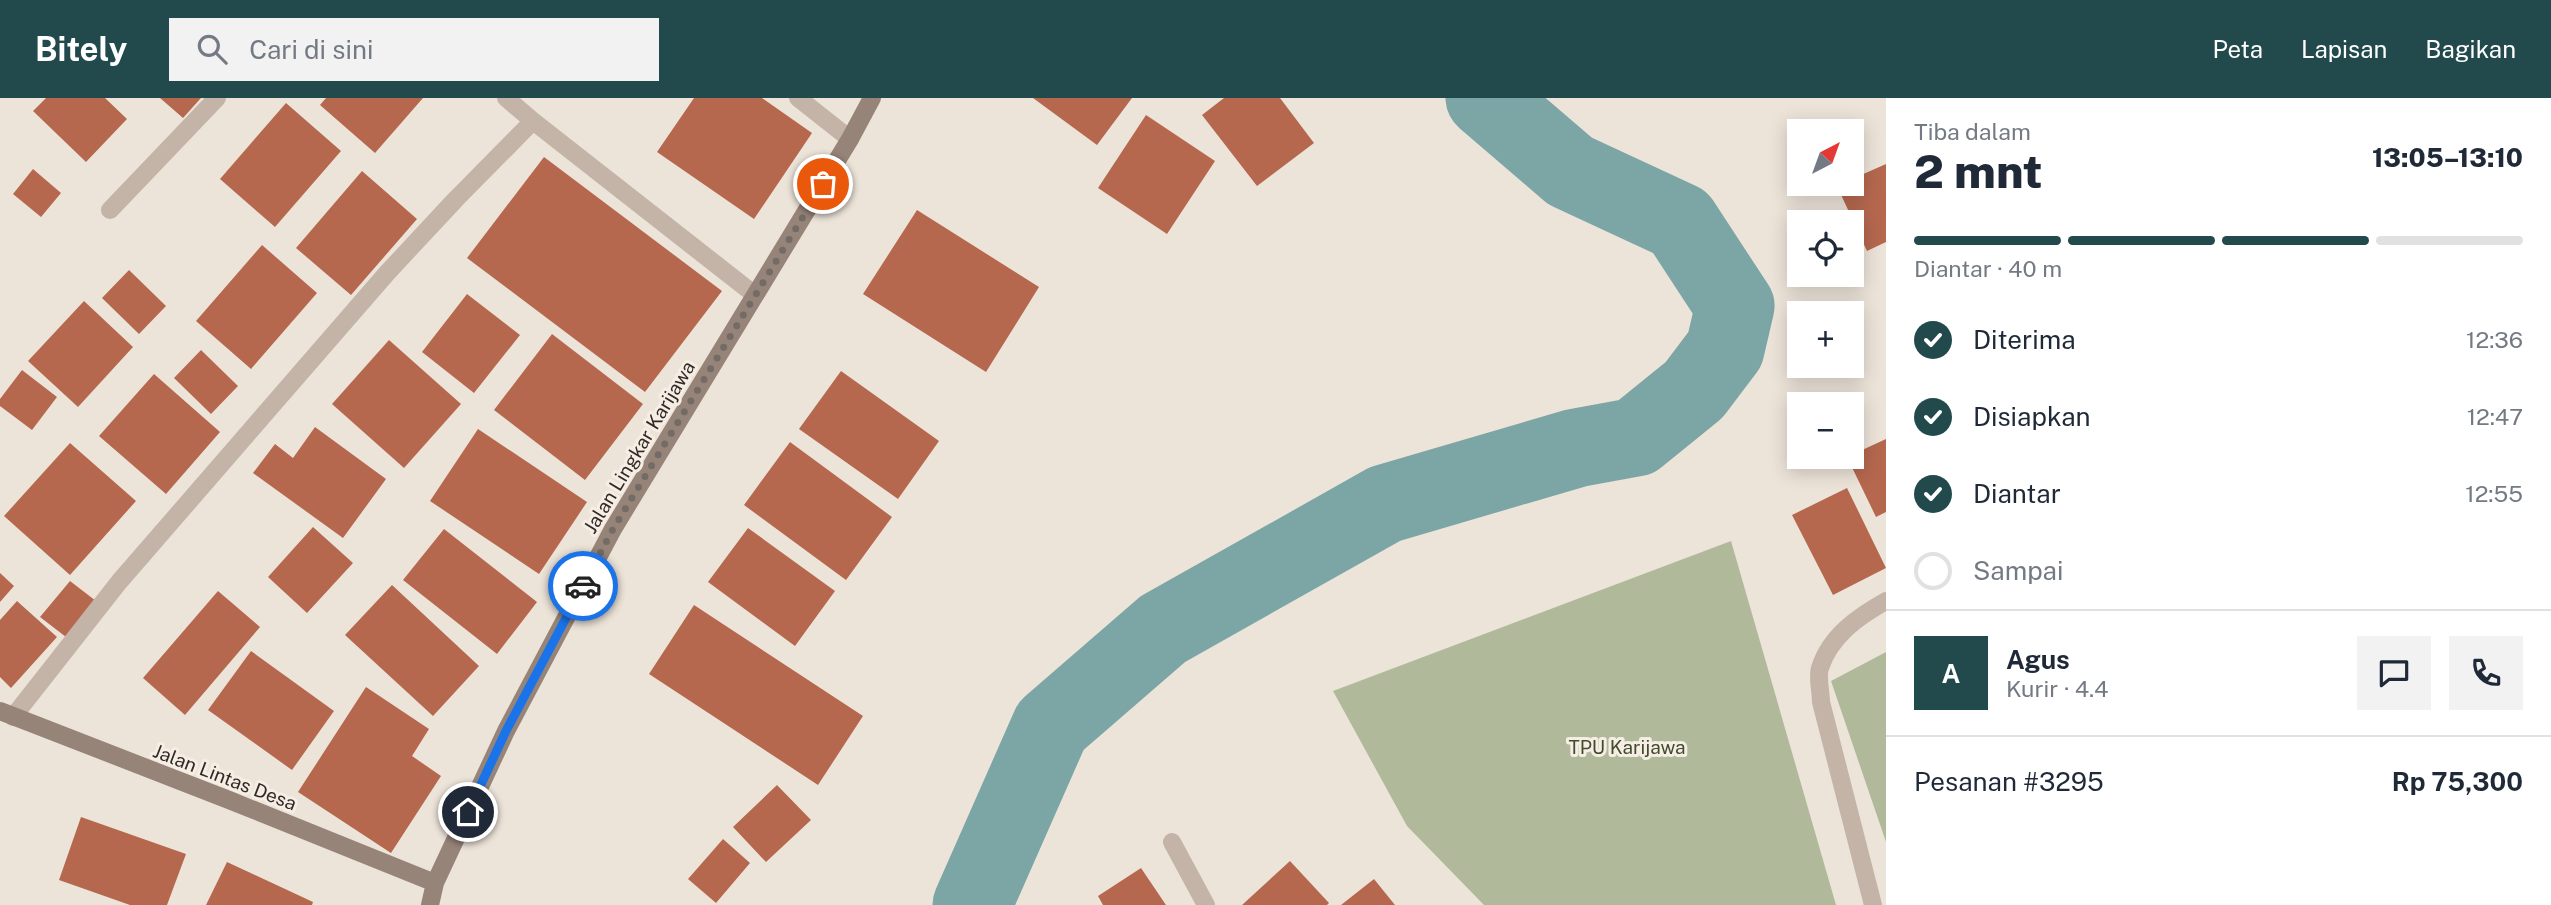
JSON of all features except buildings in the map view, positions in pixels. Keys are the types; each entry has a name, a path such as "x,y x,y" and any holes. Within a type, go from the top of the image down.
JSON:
{"main road":[{"name":"Jalan Lingkar Karijawa","path":"430,905 435,883 506,731 613,529 850,139 872,98"},
{"name":"Jalan Lintas Desa","path":"6,714 435,883"}],"street":[{"path":"110,210 217,98"},
{"path":"506,98 755,295"},
{"path":"798,98 850,139"},
{"path":"6,714 387,273 456,198 533,121"},
{"path":"1873,905 1821,702 1819,669 1834,642 1857,617 1886,601"},
{"path":"1172,842 1206,905"}],"green space":[{"name":"TPU Karijawa","path":"1731,541 1836,905 1484,905 1407,826 1333,691"},
{"path":"1886,652 1886,842 1831,681"}],"waterway":[{"path":"972,905 1051,726 1163,629 1385,504 1576,448 1636,437 1694,390 1725,349 1735,306 1680,222 1570,171 1485,98"}],"way so far":[{"path":"583,586 613,529 823,184"}],"route":[{"path":"468,812 506,731 583,586"}]}
